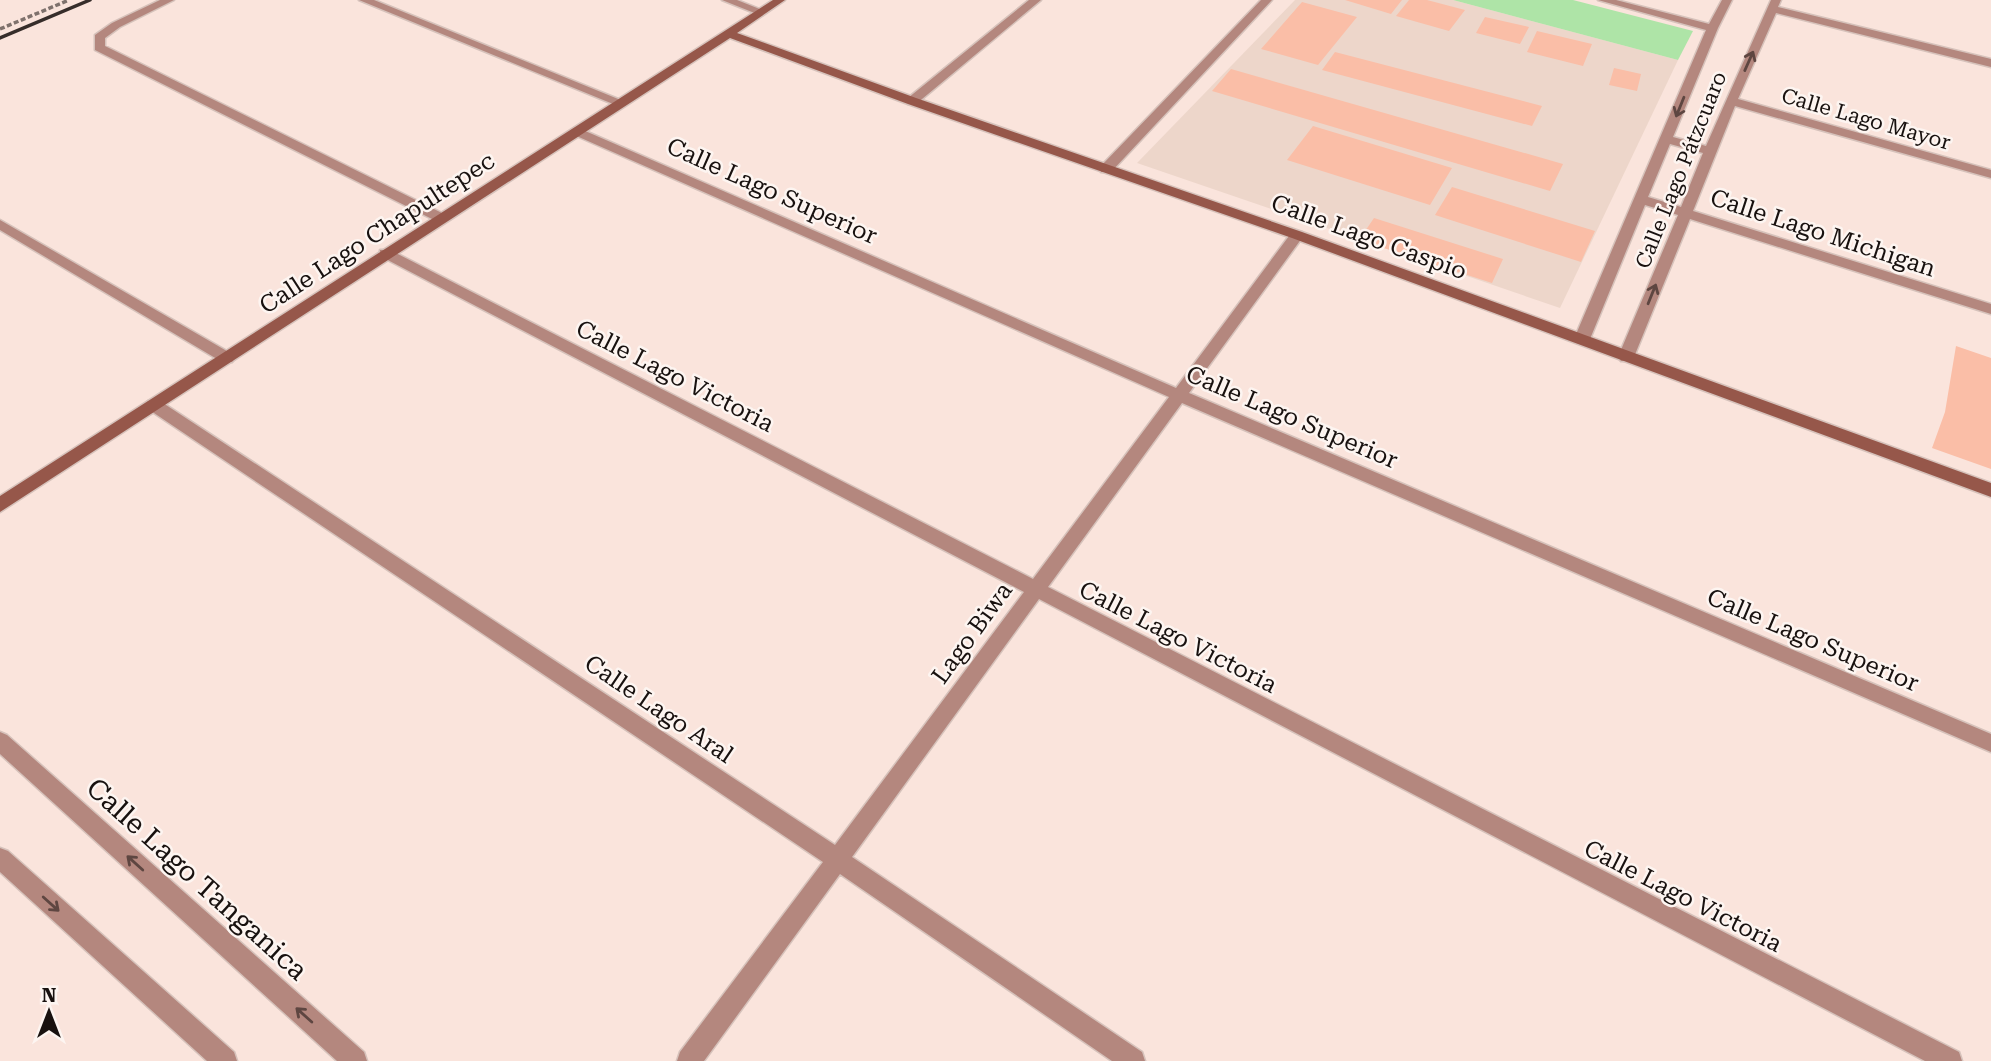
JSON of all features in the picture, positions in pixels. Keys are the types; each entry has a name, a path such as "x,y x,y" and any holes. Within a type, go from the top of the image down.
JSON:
{"street":[{"path":"169,0 116,25 99,37 99,48 441,218"},
{"path":"364,0 622,103"},
{"path":"727,0 761,12"},
{"name":"Calle Lago Chapultepec","path":"0,505 385,253 780,0"},
{"path":"912,101 1036,0"},
{"path":"1106,169 1267,0"},
{"path":"1603,0 1712,28"},
{"name":"Calle Lago Pátzcuaro","path":"1582,339 1712,28 1727,0"},
{"path":"1774,4 1991,63"},
{"name":"Calle Lago Pátzcuaro","path":"1626,357 1731,101 1774,4"},
{"name":"Calle Lago Caspio","path":"729,33 912,101 1297,235 1991,490"},
{"name":"Calle Lago Mayor","path":"1731,101 1991,174"},
{"name":"Calle Lago Superior","path":"576,131 1178,395 1991,743"},
{"path":"1667,139 1711,151"},
{"name":"Calle Lago Michigan","path":"1641,199 1991,310"},
{"path":"0,224 227,358"},
{"name":"Lago Biwa","path":"689,1061 1297,235"},
{"name":"Calle Lago Victoria","path":"385,253 1950,1061"},
{"name":"Calle Lago Aral","path":"154,405 837,859 1133,1061"},
{"name":"Calle Lago Tanganica","path":"0,741 355,1061"},
{"path":"0,858 225,1061"}],"path":[{"path":"0,30 69,0"}],"shaded area":[{"path":"1295,0 1453,0 1678,60 1560,308 1137,163"}],"green space":[{"path":"1453,0 1573,0 1693,31 1678,60"}],"building":[{"path":"1345,0 1402,0 1391,14"},
{"path":"1409,0 1427,0 1465,10 1449,31 1396,16"},
{"path":"1302,2 1357,17 1318,65 1261,49"},
{"path":"1485,17 1529,27 1520,44 1476,33"},
{"path":"1537,31 1592,44 1583,66 1527,52"},
{"path":"1335,52 1542,106 1532,126 1322,70"},
{"path":"1614,68 1641,74 1637,91 1609,85"},
{"path":"1231,69 1563,164 1550,191 1212,91"},
{"path":"1313,126 1452,168 1430,205 1287,160"},
{"path":"1452,187 1595,231 1581,262 1435,215"},
{"path":"1374,218 1503,259 1492,283 1359,240"},
{"path":"1956,346 1991,358 1991,469 1932,448 1945,412"}],"railway":[{"path":"0,38 90,0"}]}
